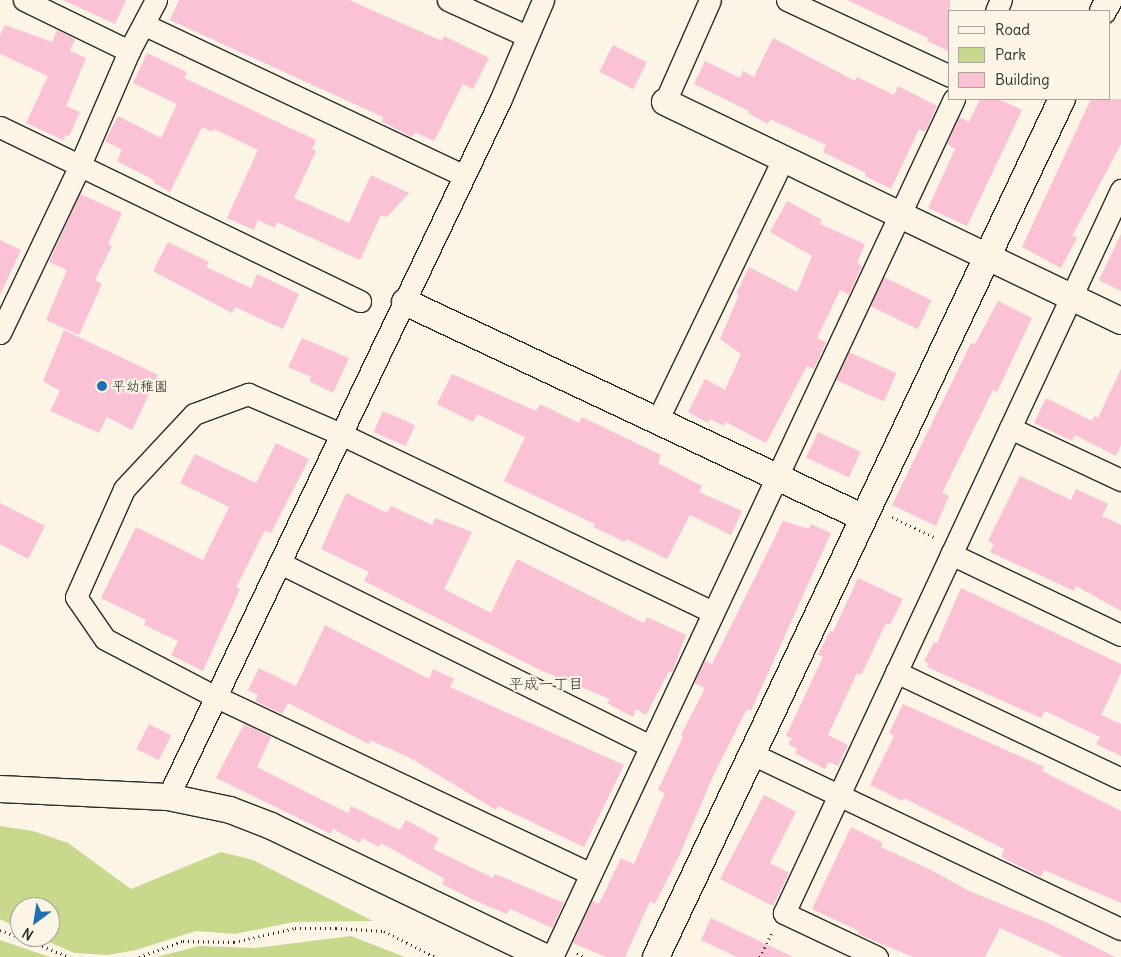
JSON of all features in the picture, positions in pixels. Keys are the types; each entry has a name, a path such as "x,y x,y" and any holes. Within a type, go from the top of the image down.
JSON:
{"street":[{"path":"24,0 129,52"},
{"path":"0,333 6,302 80,165 129,52 156,0"},
{"path":"448,0 526,36"},
{"path":"168,797 214,696 405,302 543,0"},
{"path":"710,0 665,102 1121,321"},
{"path":"787,0 948,75"},
{"path":"145,24 464,176"},
{"path":"552,957 711,611 954,100"},
{"path":"656,957 1062,100"},
{"path":"0,127 360,300"},
{"path":"657,421 783,159"},
{"path":"877,957 784,913 1121,190"},
{"path":"405,302 775,476 867,512"},
{"path":"589,874 214,696 105,639 76,597 124,489 194,414 248,394 342,435 711,611"},
{"path":"1010,428 1121,480"},
{"path":"953,551 1121,635"},
{"path":"280,563 649,745"},
{"path":"896,672 1121,779"},
{"path":"752,754 838,797 1121,929"},
{"path":"0,789 168,797 230,810 271,826 544,957"}],"path":[{"path":"867,512 953,551"},
{"path":"760,957 784,913"},
{"path":"139,957 183,940 213,939 234,942 295,928 336,928 384,931 435,957"},
{"path":"0,930 70,957"}],"green space":[{"path":"0,826 33,831 68,843 131,889 221,852 253,860 373,921 294,922 235,934 196,931 136,950 108,955 74,953 60,947 60,897 10,897 10,924 0,919"},
{"path":"351,936 405,957 156,957 199,946 255,948"},
{"path":"0,940 10,943 10,947 21,947 50,957 0,957"}],"building":[{"path":"63,0 126,0 115,24"},
{"path":"179,0 349,0 442,41 444,36 489,58 473,89 463,84 434,141 415,132 412,137 382,122 383,117 170,20"},
{"path":"847,0 950,0 950,10 948,10 948,51 927,41 928,38"},
{"path":"5,25 52,42 57,30 75,39 70,51 86,58 66,106 80,112 69,136 65,135 63,140 26,123 48,76 0,54 0,35"},
{"path":"773,38 855,81 857,77 894,95 898,86 937,106 925,132 919,129 891,189 865,176 866,173 823,152 826,145 770,119 768,124 748,113 749,111 694,84 705,61 740,78 743,71 754,77"},
{"path":"613,45 647,62 633,89 599,72"},
{"path":"147,53 187,72 184,78 316,140 312,149 316,151 294,198 349,223 371,175 409,193 387,217 381,215 360,260 277,222 275,228 258,220 254,230 227,218 258,150 214,129 212,132 202,127 170,192 153,182 154,180 117,161 122,150 105,141 118,116 161,138 177,104 133,83"},
{"path":"1121,99 1121,144 1072,236 1077,238 1061,268 1022,247 1091,100"},
{"path":"980,100 1000,100 1022,110 967,226 928,208 955,149 947,144 959,117 969,122"},
{"path":"80,194 122,213 108,244 112,246 95,280 102,284 79,335 46,320 67,270 49,262"},
{"path":"787,201 822,220 820,224 865,244 857,263 862,266 849,295 840,290 817,338 826,342 814,369 807,366 766,443 726,422 724,426 710,419 708,423 688,412 705,379 725,390 741,354 720,339 739,295 736,294 749,267 797,292 812,256 770,232"},
{"path":"1121,234 1121,291 1099,280"},
{"path":"0,240 21,250 0,295"},
{"path":"168,242 209,262 206,267 251,288 257,274 299,294 283,329 235,307 232,313 153,271"},
{"path":"884,277 932,300 918,329 870,306"},
{"path":"998,301 1032,318 997,392 993,390 942,493 949,496 936,526 892,505 971,343 975,344"},
{"name":"平幼稚園","path":"64,330 158,375 132,430 107,417 99,433 50,411 60,391 43,381"},
{"path":"302,338 349,358 333,393 309,381 311,377 288,367"},
{"path":"849,352 897,373 884,401 836,380"},
{"path":"1121,369 1121,445 1116,456 1075,435 1072,441 1034,423 1046,398 1092,421 1094,416 1098,418"},
{"path":"452,374 536,411 540,404 579,423 582,417 661,455 658,463 702,486 699,492 742,511 731,535 690,515 667,559 626,539 625,542 593,527 595,524 504,481 525,437 477,414 473,422 437,404"},
{"path":"383,411 415,425 406,446 374,432"},
{"path":"818,432 861,452 849,477 806,457"},
{"path":"276,443 309,459 271,533 265,530 236,588 240,589 203,671 171,655 178,641 144,625 146,620 101,598 136,527 203,560 229,507 180,483 195,454 256,483"},
{"path":"1020,476 1071,500 1076,489 1108,504 1102,516 1121,525 1121,611 1076,586 1074,591 990,552 994,544 988,541"},
{"path":"346,493 387,513 391,506 432,525 435,518 472,532 444,589 491,613 517,559 644,623 647,617 686,635 672,672 669,671 646,715 636,709 633,717 607,703 610,699 540,670 364,581 369,572 321,549"},
{"path":"0,503 45,526 28,559 0,544"},
{"path":"783,521 809,529 811,524 831,533 751,711 747,709 714,774 679,856 655,904 650,901 625,957 606,957 573,943 592,901 599,904 621,858 634,864 665,793 658,790 683,737 681,735 705,688 694,683 705,661 712,664"},
{"path":"858,578 903,599 890,625 886,623 861,675 857,673 828,735 848,745 838,766 829,762 825,769 795,753 797,749 788,744 792,738 786,736 823,657 818,655 830,631 833,632"},
{"path":"961,588 1121,664 1121,673 1101,715 1121,724 1121,756 1096,744 1100,737 1045,711 1041,718 927,667 929,664 924,661 934,642 937,643"},
{"path":"325,625 429,679 433,669 454,679 450,687 624,765 584,847 498,806 496,810 412,759 370,740 369,744 288,703 282,714 255,701 258,695 248,690 259,668 296,686"},
{"path":"903,704 1044,767 1042,771 1121,811 1121,903 1044,870 1041,877 1001,857 1004,849 904,798 903,801 870,785 894,736 889,733"},
{"path":"149,724 171,735 159,760 136,749"},
{"path":"244,724 271,737 257,767 348,813 351,806 400,830 406,820 439,838 433,849 493,878 495,874 564,903 552,928 510,909 507,914 474,900 442,884 445,879 381,843 379,847 362,838 360,843 333,829 331,834 216,778"},
{"path":"764,795 796,812 770,863 789,873 773,906 720,879"},
{"path":"851,827 883,843 881,847 931,870 967,890 1050,924 1115,957 1063,957 1000,928 985,957 913,957 858,934 859,931 812,909"},
{"path":"711,918 793,957 737,957 701,940"}],"place":[{"name":"平幼稚園","path":"102,386"}],"district":[{"name":"平成一丁目","path":"546,684"}]}
